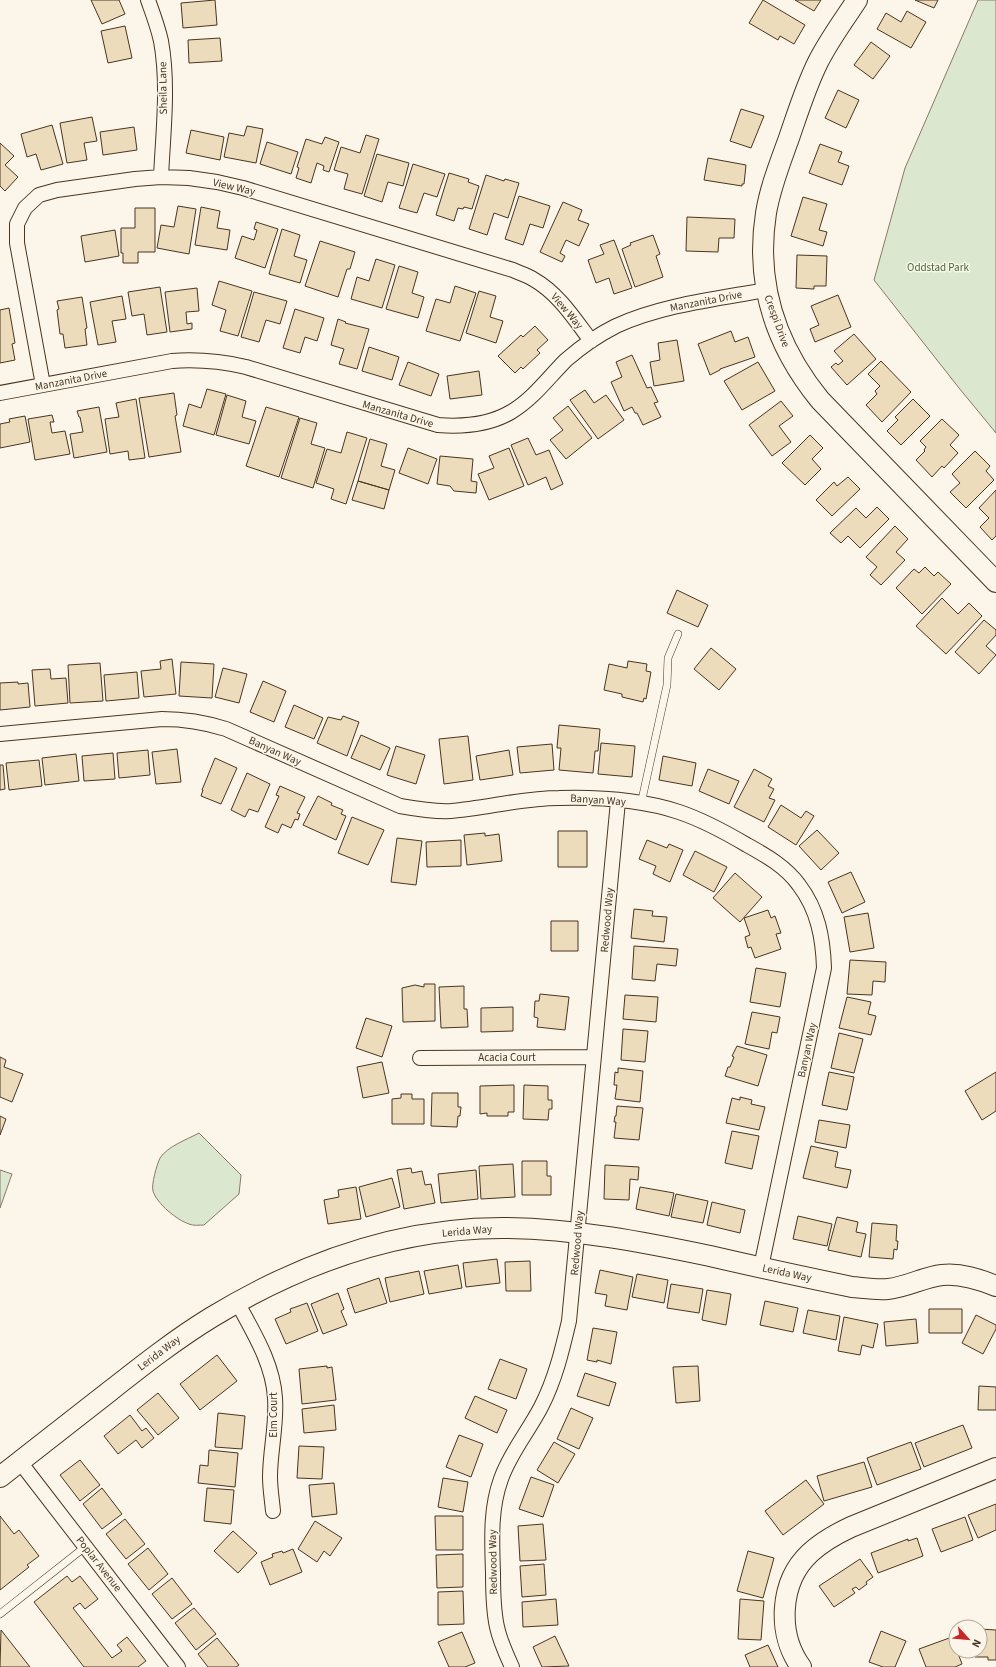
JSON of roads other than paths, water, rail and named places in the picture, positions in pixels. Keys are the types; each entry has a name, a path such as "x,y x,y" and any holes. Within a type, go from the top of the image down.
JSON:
{"street":[{"name":"Sheila Lane","path":"148,0 161,42 164,68 161,177"},
{"name":"Crespi Drive","path":"857,0 818,62 776,172 766,213 763,237 766,290 773,316 782,340 806,382 820,400 996,582"},
{"name":"View Way","path":"43,385 17,243 17,224 25,208 39,196 57,190 135,179 161,177 189,178 216,182 250,190 513,270 533,279 552,293 568,309 591,341"},
{"name":"Manzanita Drive","path":"0,394 172,361 197,359 222,361 438,426 462,427 486,422 511,413 530,398 566,360 591,341 615,327 638,317 666,309 766,290"},
{"name":"Banyan Way","path":"0,734 162,719 184,719 206,723 226,729 376,797 400,806 425,811 451,811 527,800 558,798 618,801 641,804 678,812 703,821 768,857 786,870 800,885 811,905 819,926 823,944 824,968 761,1267"},
{"name":"Redwood Way","path":"512,1667 497,1627 494,1603 492,1529 494,1503 503,1473 512,1455 542,1407 556,1372 568,1321 578,1232 618,801"},
{"name":"Acacia Court","path":"420,1058 594,1056"},
{"name":"Lerida Way","path":"0,1477 156,1355 187,1333 237,1302 306,1268 363,1248 399,1240 462,1231 505,1228 578,1232 650,1244 852,1287 889,1289 925,1278 943,1275 978,1279 996,1286"},
{"name":"Elm Court","path":"237,1302 262,1349 270,1372 275,1396 275,1425 270,1477 274,1511"},
{"name":"Poplar Avenue","path":"20,1462 178,1667"},
{"path":"801,1667 788,1642 784,1619 787,1596 794,1575 808,1554 828,1538 851,1527 996,1468"}],"lane":[{"path":"641,804 667,685 668,658 678,634"},
{"path":"0,1614 85,1547"}],"park label":[{"name":"Oddstad Park","path":"938,267"}]}
